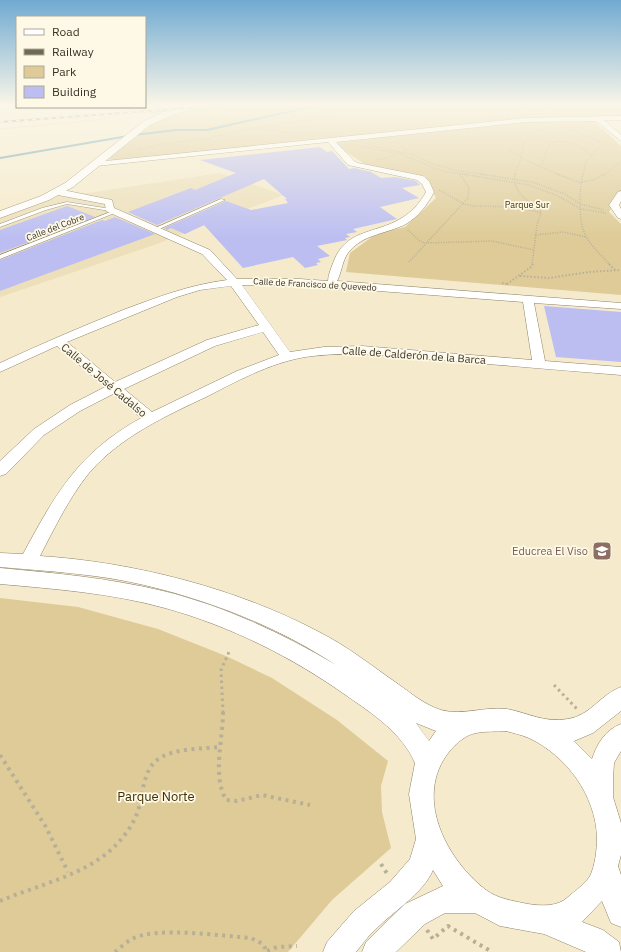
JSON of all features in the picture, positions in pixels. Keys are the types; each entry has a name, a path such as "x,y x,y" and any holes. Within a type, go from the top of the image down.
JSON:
{"street":[{"path":"0,215 58,192 113,149"},
{"path":"96,164 242,149"},
{"path":"333,280 339,259 353,242 373,231 399,224 406,220 426,202 430,192 426,183 420,178 351,163 339,149"},
{"path":"58,192 109,202 112,211 206,252 232,279 287,357"},
{"path":"621,194 614,205 621,216"},
{"name":"Calle de Francisco de Quevedo","path":"0,359 35,342 163,292 195,282 263,275 621,300"},
{"name":"Calle de Francisco de Quevedo","path":"0,368 58,341 174,295 232,279 300,282 621,306"},
{"path":"528,299 539,364"},
{"path":"0,470 40,432 74,408 211,343 266,327"},
{"name":"Calle de José Cadalso","path":"58,341 151,419"},
{"name":"Calle de Calderón de la Barca","path":"28,562 64,494 85,468 106,447 151,419 247,371 287,357 333,350 362,350 621,371"},
{"path":"0,560 28,562 144,577 218,598 254,612 312,638 354,665 423,715 443,722 506,720 535,729 559,732 572,731 591,723 621,697"},
{"path":"0,576 62,582 136,593 195,610 243,628 301,656 344,681 400,722 418,741 427,763"},
{"path":"472,722 445,738 427,763 421,794 429,839 449,873 477,900 500,912 544,920 593,940 609,952"},
{"path":"535,729 566,749 582,765 602,798"},
{"path":"621,735 611,743 603,759 601,774 602,798 609,824 617,907 621,913"},
{"path":"337,952 364,921 399,891 421,867 429,839"},
{"path":"544,920 573,912 601,883 612,851"},
{"path":"376,952 415,914 443,899 477,900"}],"lane":[{"path":"155,229 223,200"},
{"path":"0,226 64,203 78,203 112,211"},
{"name":"Calle del Cobre","path":"0,257 112,211"}],"path":[{"path":"127,162 130,156 140,149"},
{"path":"375,149 400,154 426,166 460,174 514,182 544,190 580,209 604,214 608,212 580,204 549,187 514,179 459,171 432,164 414,155 389,149"},
{"path":"365,167 376,160 400,154 405,149"},
{"path":"511,149 521,158 539,167 581,182 595,179 615,168 621,161"},
{"path":"522,149 521,158 516,169 514,182 517,191 540,210 541,213"},
{"path":"539,167 543,162 546,149"},
{"path":"584,149 592,155"},
{"path":"598,149 586,162 581,182 581,225 586,237 615,270"},
{"path":"409,262 468,198 470,188 459,171"},
{"path":"437,190 464,204 483,207 518,207 541,213"},
{"path":"502,283 507,284 531,267 534,261 537,224 541,213"},
{"path":"399,224 426,243 492,241 534,250"},
{"path":"535,235 563,232 586,237"},
{"path":"519,276 549,278 589,272 621,270"},
{"path":"228,652 221,670 223,714 220,747 221,791 226,800 237,801 262,795 310,805"},
{"path":"0,901 90,864 108,852 127,833 136,815 142,789 152,768 160,758 220,747"},
{"path":"0,755 62,855 68,872"},
{"path":"434,939 448,926 492,952"},
{"path":"115,952 132,939 146,934 170,933 251,938 263,944 267,951 277,947 297,946"}],"shaded area":[{"path":"220,173 284,195 154,245 0,297 0,215 58,192 75,195"}],"green space":[{"path":"119,149 220,149 108,161"},
{"name":"Parque Sur","path":"343,149 621,149 621,190 609,212 621,224 621,295 346,272 350,253 376,234 405,227 436,198 425,176 366,165"},
{"name":"Parque Norte","path":"0,598 78,607 158,629 226,656 272,678 337,720 388,761 381,786 382,812 391,848 332,900 288,952 0,952"}],"building":[{"path":"298,149 323,149 327,152 332,151 349,169 354,168 371,172 381,178 395,177 416,181 420,185 402,188 419,198 380,207 397,219 353,229 357,232 346,234 350,237 345,238 347,240 317,246 330,256 318,259 321,262 316,263 318,265 305,268 293,257 243,268 204,225 185,234 171,228 167,230 164,228 226,201 251,210 288,203 285,199 287,199 264,179 157,225 128,212 191,188 195,190 236,173 200,160"},
{"path":"67,206 95,217 0,253 0,230"},
{"path":"115,217 155,234 0,291 0,260 102,220 105,221"},
{"path":"544,306 621,312 621,362 556,357"}],"waterway":[{"path":"0,158 50,149"}],"place":[{"name":"Educrea El Viso","path":"602,551"}]}
